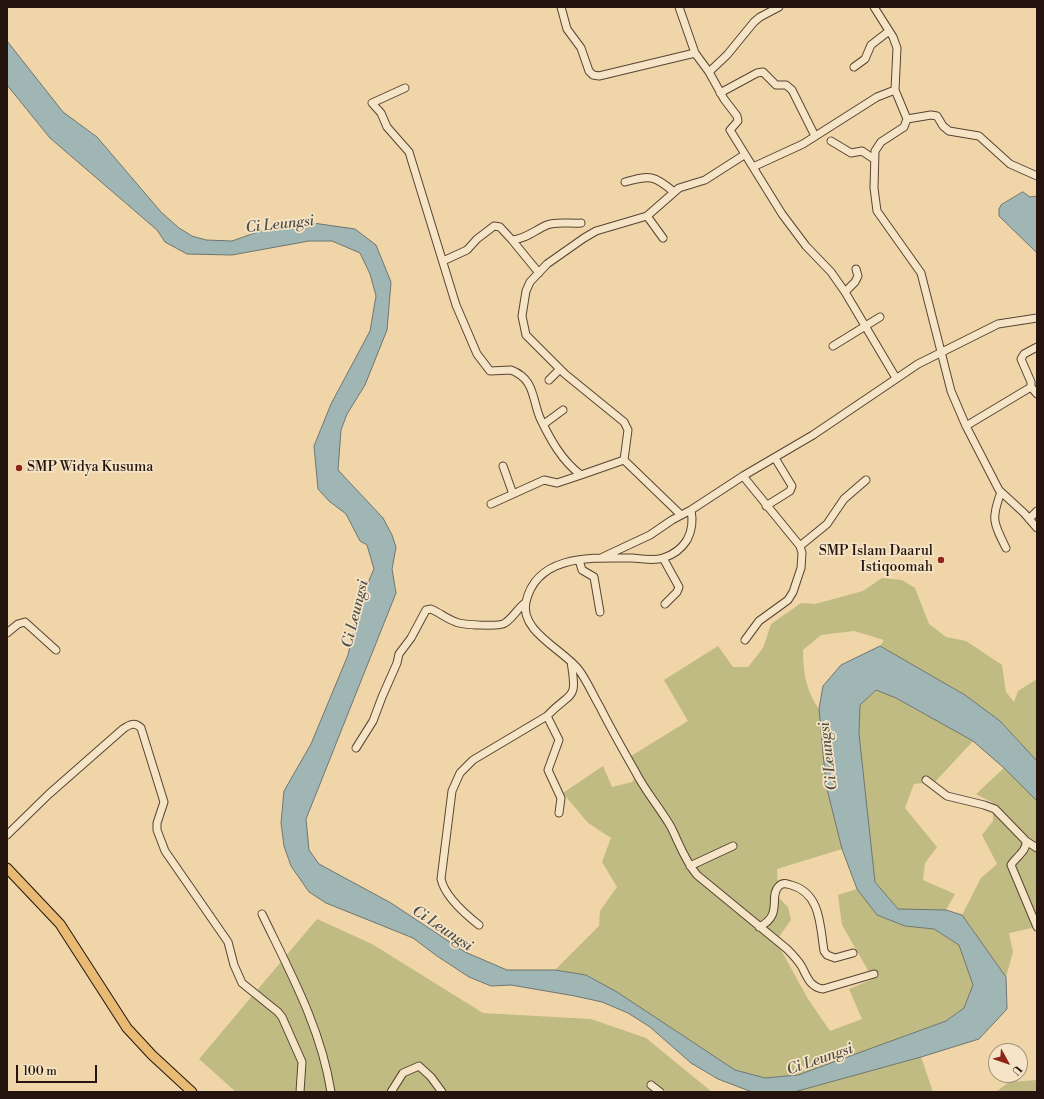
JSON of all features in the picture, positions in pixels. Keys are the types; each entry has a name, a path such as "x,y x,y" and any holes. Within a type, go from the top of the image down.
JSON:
{"main road":[{"path":"7,868 60,924 127,1028 152,1055 192,1092"}],"street":[{"path":"561,7 567,29 581,48 589,70 593,75 599,76 695,53"},
{"path":"679,7 695,53 709,72 720,93 738,118 738,121 730,130 744,155 794,230 806,246 831,272 845,292 896,378"},
{"path":"709,72 727,55 754,22 760,17 779,7"},
{"path":"874,7 895,41 898,55 895,90 907,119 904,127 881,142 875,151 874,197 877,211 913,259 921,273 954,401 966,426 1001,492 1037,528"},
{"path":"854,67 865,59 871,45 889,31"},
{"path":"720,93 757,73 763,72 776,85 786,85 792,90 816,136"},
{"path":"405,88 372,103 381,113 387,127 410,152 456,305 480,360 490,371 511,370 522,377 532,388 536,407 555,446 570,465 581,475"},
{"path":"753,167 816,136 877,97 895,90"},
{"path":"907,119 931,115 937,116 949,131 979,136 1010,164 1037,176"},
{"path":"831,141 851,153 862,151 874,159"},
{"path":"624,460 628,430 626,424 560,369 529,339 524,330 522,316 524,298 530,282 557,256 596,231 647,216 674,192 689,184 705,180 744,155"},
{"path":"625,182 646,176 651,177 660,180 674,192"},
{"path":"647,216 663,238"},
{"path":"512,240 522,238 547,225 581,223"},
{"path":"443,261 471,247 477,239 494,226 500,228 512,240 539,273"},
{"path":"845,292 856,282 858,276 856,269"},
{"path":"833,346 880,317"},
{"path":"602,557 650,535 691,510 743,476 813,435 918,364 998,324 1037,318"},
{"path":"1037,346 1024,354 1021,359 1031,382 1031,387 1037,394"},
{"path":"549,380 560,369"},
{"path":"966,426 1031,387"},
{"path":"544,424 563,410"},
{"path":"766,506 790,491 792,486 775,458"},
{"path":"491,504 544,480 556,483 624,460"},
{"path":"624,460 681,515"},
{"path":"503,466 513,494"},
{"path":"743,476 800,546 802,553 801,568 797,585 791,597 759,621 745,640"},
{"path":"800,546 827,524 844,499 866,480"},
{"path":"1001,492 994,517 994,523 1006,548"},
{"path":"691,510 692,520 685,542 674,553 664,558 602,557 559,563 543,573 531,588 525,603 526,617 531,626 571,661 584,677 638,778 670,827 690,866 697,875 787,949 802,967 809,981 818,989 823,990 874,974"},
{"path":"1029,519 1037,511"},
{"path":"664,558 679,587 677,592 665,604"},
{"path":"579,560 582,570 594,577 600,612"},
{"path":"356,748 373,721 382,696 397,663 399,654 411,638 426,610 431,609 445,618 461,624 497,625 506,623 525,603"},
{"path":"7,633 18,624 25,622 56,650"},
{"path":"479,925 468,916 445,889 441,879 452,791 460,773 473,760 547,716 568,698 573,691 575,684 571,661"},
{"path":"547,716 559,740 548,770 560,798 559,813"},
{"path":"7,835 49,794 129,724 134,724 141,728 164,802 157,823 157,830 165,851 228,942 235,970 242,983 275,1009 282,1017 302,1062 300,1092"},
{"path":"926,780 947,796 995,809 1026,841 1037,848"},
{"path":"1026,841 1027,846 1011,865 1037,927"},
{"path":"690,866 733,846"},
{"path":"759,927 768,922 772,917 777,889 780,885 785,883 799,887 810,896 816,907 820,921 824,951 827,955 835,958 853,953"},
{"path":"262,914 297,986 318,1035 331,1092"},
{"path":"391,1092 404,1072 419,1066 431,1077 442,1092"},
{"path":"651,1085 660,1092"}],"shaded area":[{"path":"882,578 902,580 915,588 929,624 946,637 966,641 1002,665 1006,692 1014,702 1018,691 1037,679 1037,761 1000,721 965,695 880,646 884,640 854,631 821,635 803,650 806,681 811,695 819,709 826,785 842,849 777,869 778,897 788,907 791,920 776,941 808,999 830,1031 862,1019 849,989 873,979 842,925 838,895 857,889 877,915 905,926 934,929 959,945 973,985 964,1008 946,1021 798,1075 765,1078 735,1070 617,992 587,975 555,970 599,926 600,911 617,887 602,862 611,838 588,823 563,793 603,766 612,787 632,782 635,778 626,759 688,721 664,680 718,646 733,667 748,667 763,648 771,624 801,603 815,604 863,591"},
{"path":"876,690 896,698 973,741 935,782 914,784 905,808 937,847 925,863 923,880 955,894 946,910 898,909 875,882 859,734 860,705"},
{"path":"1004,768 1037,801 1037,927 1009,933 1013,952 1006,977 962,915 981,878 997,864 982,835 993,821 993,803 976,794"},
{"path":"317,919 372,944 483,1013 591,1019 646,1038 712,1092 236,1092 199,1059"},
{"path":"921,1057 933,1092 794,1092"},
{"path":"1037,1080 1037,1092 996,1092 1008,1083 1028,1083 1028,1081"}],"water":[{"name":"Ci Leungsi","path":"7,41 63,112 97,137 161,212 179,228 192,236 206,240 232,241 263,230 306,222 355,229 376,245 391,282 387,330 365,385 347,414 341,430 338,470 383,518 392,535 396,547 392,569 396,593 306,819 309,850 319,864 391,903 465,952 507,970 555,970 586,975 617,992 735,1070 765,1078 798,1075 946,1021 964,1008 973,985 959,945 934,929 905,926 877,915 857,889 842,849 826,785 819,709 823,686 841,665 880,646 965,695 1000,721 1037,761 1037,801 1004,768 973,741 896,698 876,690 860,705 859,734 875,882 898,909 946,910 962,915 1006,977 1007,1009 979,1039 921,1057 794,1092 752,1092 718,1079 691,1063 650,1027 628,1013 602,1002 575,996 511,985 491,986 469,977 413,938 326,903 309,892 291,866 284,846 281,823 284,791 311,744 348,655 360,601 374,569 367,545 360,541 346,514 329,501 318,489 314,446 331,404 370,331 376,296 370,274 360,253 332,241 309,241 232,255 187,254 165,242 157,230 50,138 7,85"},
{"path":"1023,192 1030,197 1037,196 1037,253 999,216 999,209 1001,205"}],"place":[{"name":"SMP Widya Kusuma","path":"19,468"},
{"name":"SMP Islam Daarul Istiqoomah","path":"941,560"}]}
